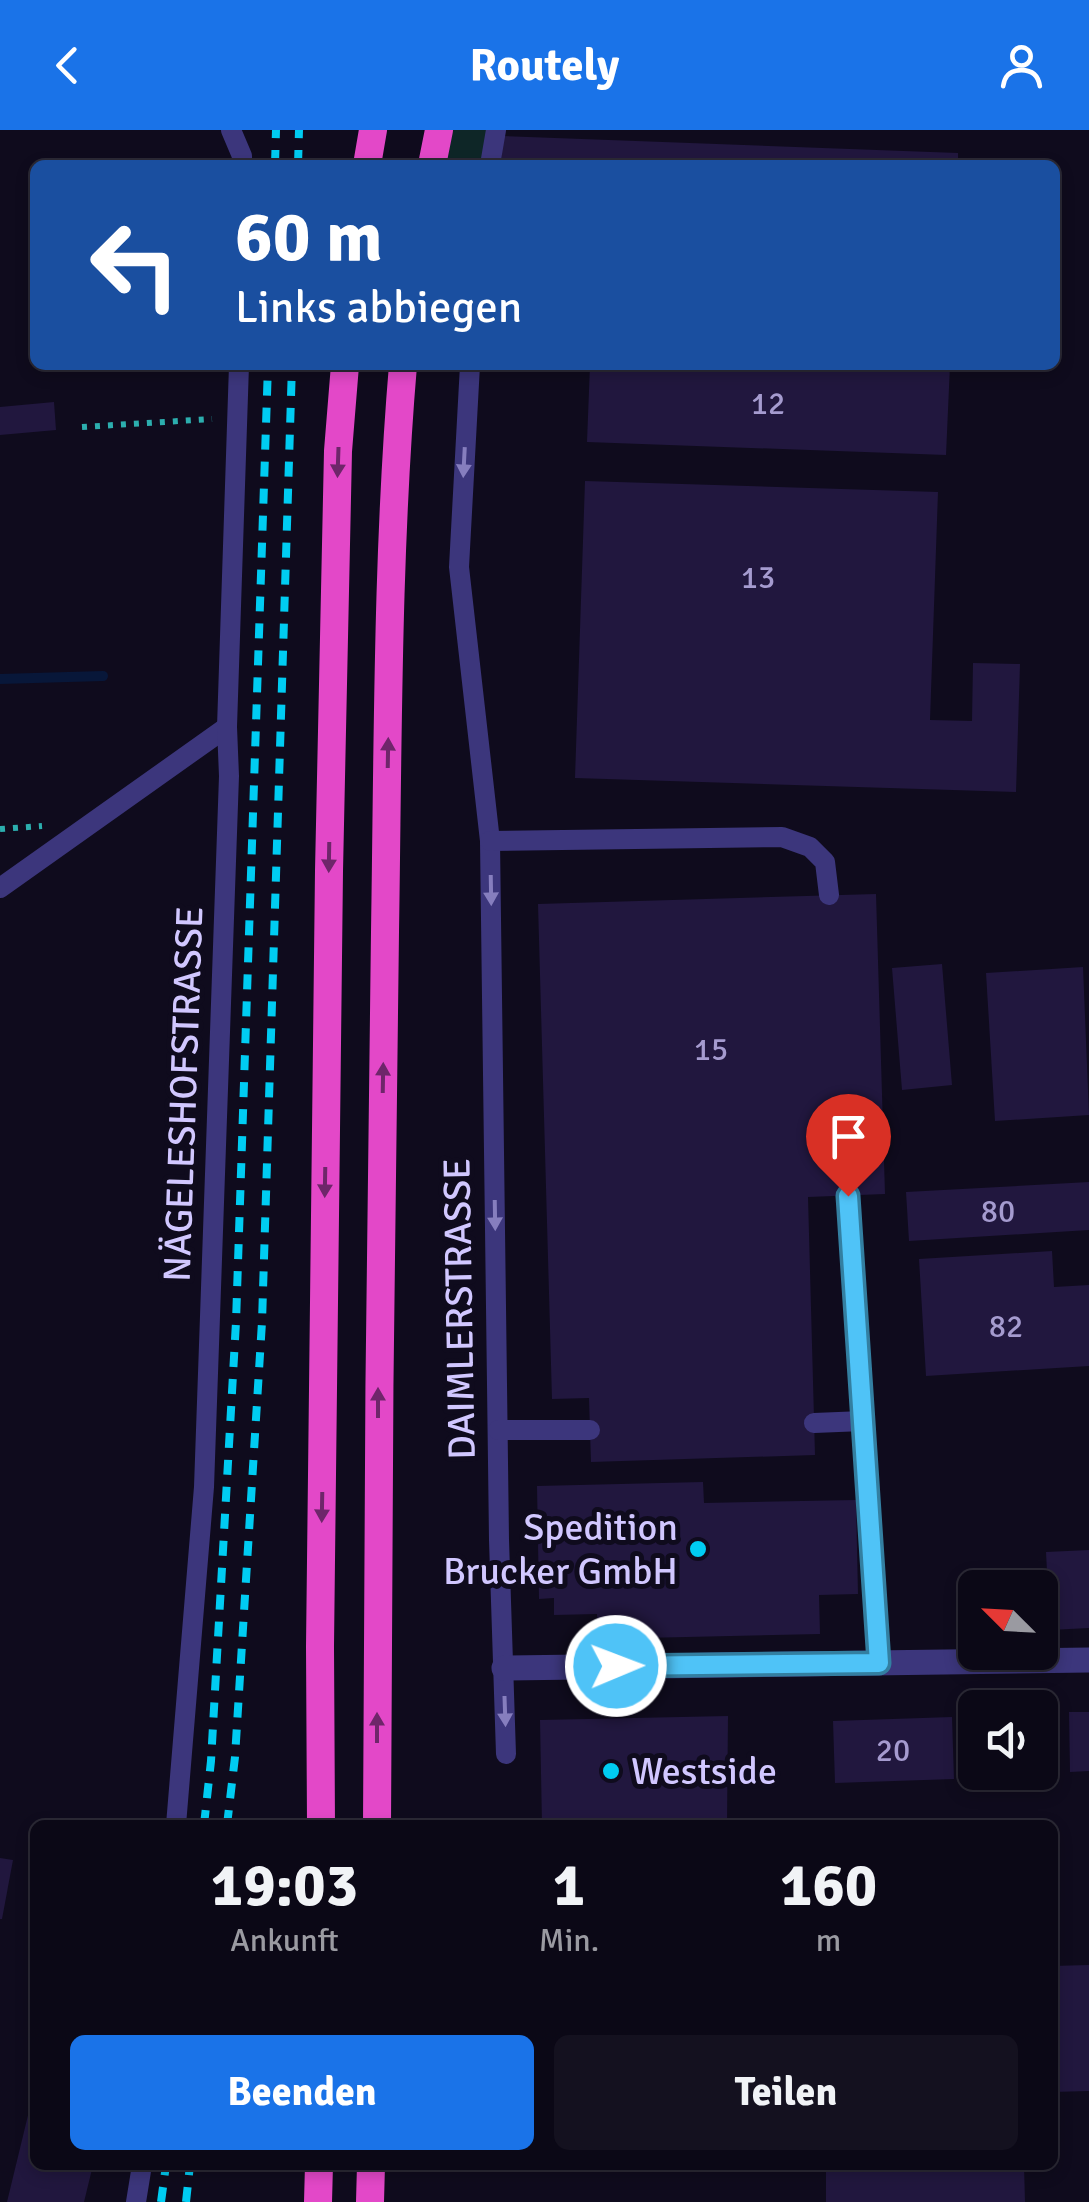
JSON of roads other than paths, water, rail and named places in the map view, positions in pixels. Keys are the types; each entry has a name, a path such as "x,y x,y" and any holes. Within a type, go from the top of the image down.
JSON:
{"highway":[{"path":"368,160 373,130"},
{"path":"433,160 439,130"},
{"path":"321,1820 329,871 338,451 345,370"},
{"path":"376,1820 378,1387 390,643 404,370"},
{"path":"370,2202 371,2170"}],"street":[{"path":"504,1668 1089,1660"}],"lane":[{"path":"232,130 242,160"},
{"path":"491,160 496,130"},
{"name":"NÄGELESHOFSTRASSE","path":"176,1820 204,1486 239,370"},
{"name":"DAIMLERSTRASSE","path":"470,370 459,568 490,841 506,1754"},
{"path":"0,888 226,727"},
{"path":"490,841 782,837 810,847 825,862 829,896"},
{"path":"848,1196 879,1663"},
{"path":"814,1423 864,1422"},
{"path":"498,1430 590,1430"},
{"path":"136,2202 141,2170"}],"waterway":[{"path":"0,679 103,676"}],"railway":[{"path":"275,160 276,130"},
{"path":"298,160 299,130"},
{"path":"205,1820 236,1322 268,370"},
{"path":"228,1820 235,1757 262,1322 292,370"},
{"path":"161,2202 165,2170"},
{"path":"186,2202 189,2170"}],"place":[{"name":"Spedition Brucker GmbH","path":"698,1549"},
{"name":"Westside","path":"611,1771"}]}
